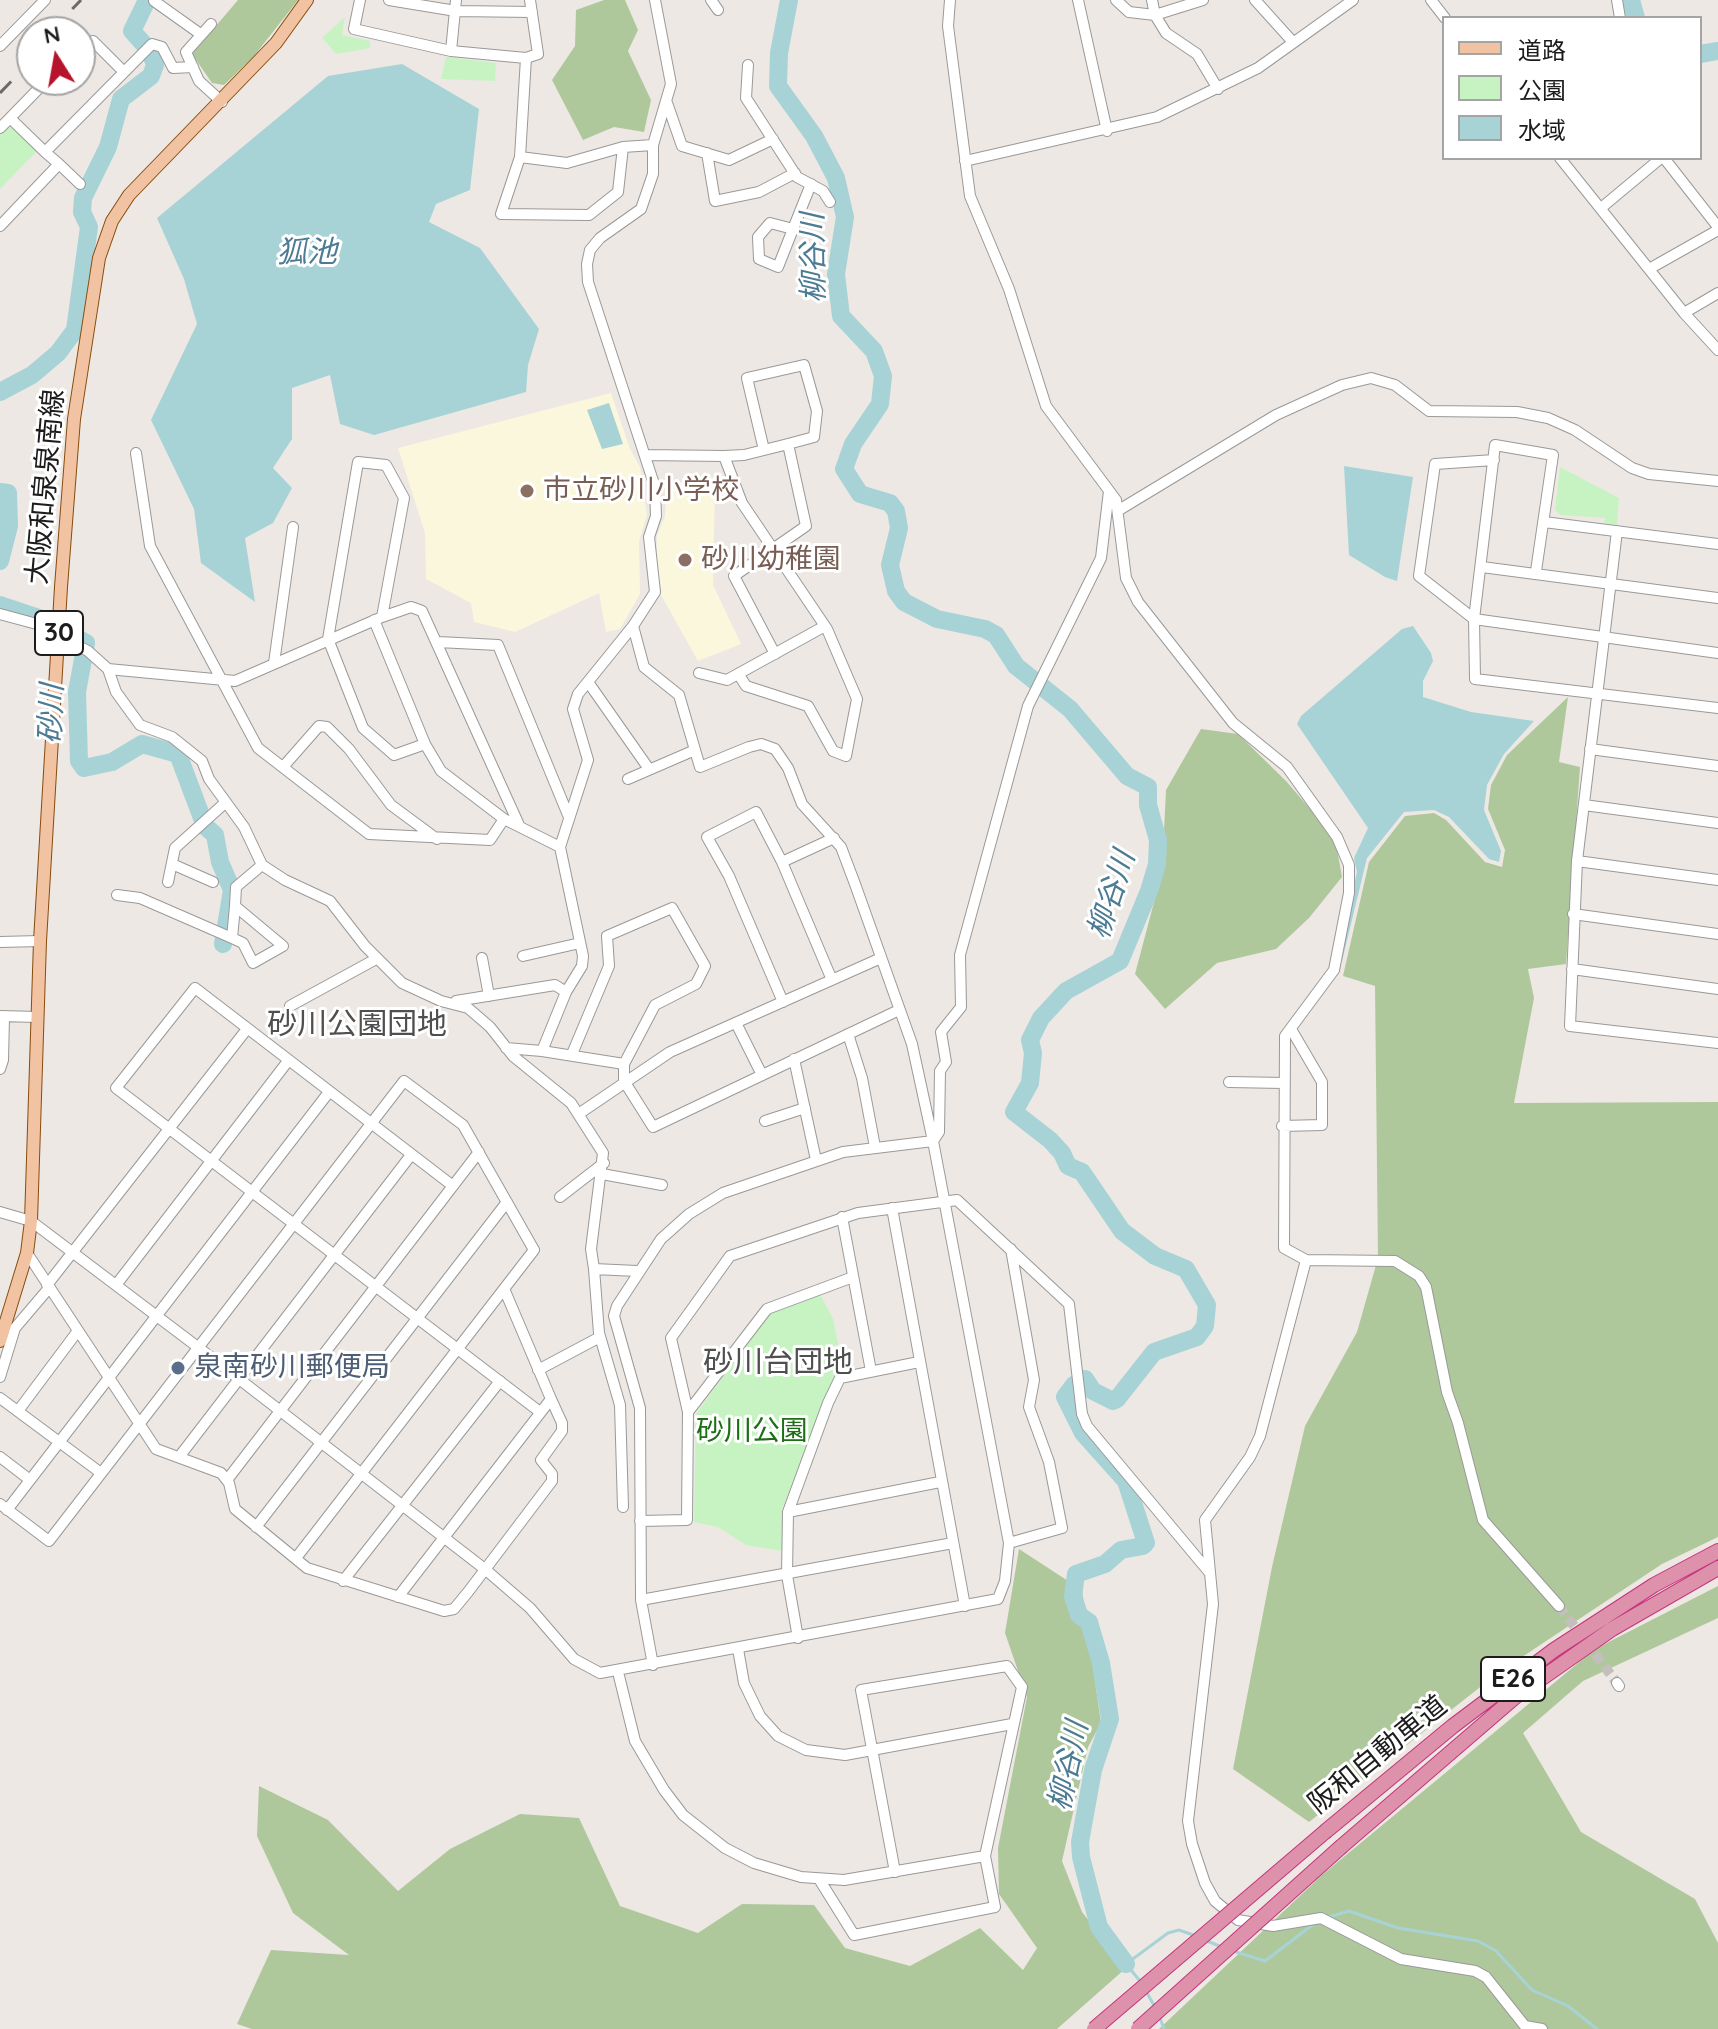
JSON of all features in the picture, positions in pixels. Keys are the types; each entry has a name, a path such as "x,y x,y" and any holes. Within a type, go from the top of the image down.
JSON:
{"highway":[{"name":"阪和自動車道","path":"1094,2029 1326,1831 1543,1658 1641,1593 1718,1551"},
{"name":"阪和自動車道","path":"1138,2029 1342,1846 1515,1697 1612,1629 1718,1568"}],"main road":[{"name":"大阪和泉泉南線","path":"0,1341 27,1253 31,1221 40,941 74,419 99,258 112,221 129,195 276,43 307,0"}],"street":[{"path":"0,46 45,0"},
{"path":"360,0 354,29 451,51 526,58 538,54 531,6 456,6 389,0"},
{"path":"542,1051 566,992 582,966 560,847 588,760 573,709 588,682 633,626 655,592 649,537 656,516 655,487 588,282 587,264 590,250 600,238 646,201 653,174 653,145 671,84 655,0"},
{"path":"711,0 718,10"},
{"path":"950,0 948,26 973,207 1009,289 1046,406 1109,491 1119,510 1126,578 1138,602 1233,723 1287,767 1346,853 1349,893 1334,970 1285,1036 1282,1126 1284,1248 1306,1260 1395,1261 1419,1276 1426,1287 1443,1377 1483,1520 1559,1606"},
{"path":"1078,0 1107,131"},
{"path":"1116,0 1129,12 1155,15 1203,0"},
{"path":"1152,0 1155,15 1166,33 1197,54 1218,89"},
{"path":"1255,0 1292,41"},
{"path":"965,161 1107,131 1157,117 1258,68 1336,4 1353,0"},
{"path":"1431,0 1443,16"},
{"path":"154,1 169,5 199,33"},
{"path":"451,51 456,6"},
{"path":"211,24 199,33 186,52 199,81 222,102"},
{"path":"45,152 152,44 157,43 173,68 193,67"},
{"path":"96,44 124,72"},
{"path":"526,58 520,157 501,214 589,215 618,192 623,147"},
{"path":"748,65 746,98 795,173 823,191 830,202"},
{"path":"0,128 31,96"},
{"path":"667,103 682,146 729,160 773,139"},
{"path":"10,118 80,184"},
{"path":"520,157 567,163 623,147 653,145"},
{"path":"707,153 715,201 759,192 795,173"},
{"path":"1562,160 1684,313 1718,350"},
{"path":"1601,208 1661,160"},
{"path":"1649,269 1718,228 1665,160"},
{"path":"0,226 59,164"},
{"path":"793,229 811,184"},
{"path":"1684,313 1718,293"},
{"path":"645,455 724,456 764,450 814,437 817,411 804,365 747,378 764,450"},
{"path":"1119,510 1287,410 1353,381 1371,378 1395,385 1429,411 1517,412 1548,418 1575,430 1632,468 1649,474 1718,481"},
{"path":"775,654 734,576 806,526 788,444"},
{"path":"1536,571 1553,455 1495,445 1474,619 1475,679 1718,708"},
{"path":"136,453 150,546 258,748 369,834 439,840 490,840 504,819"},
{"path":"724,456 742,503 825,626 857,699 846,756 833,751 808,706 746,686 739,675"},
{"path":"1494,460 1435,464 1419,576 1474,619 1718,653"},
{"path":"425,744 394,755 363,728 328,639 358,462 386,465 404,498 378,619 425,744 441,771 504,819 560,847"},
{"path":"933,1141 939,1132 940,1071 946,1062 941,1032 961,1007 960,955 1034,693 1101,558 1109,491"},
{"path":"1544,522 1718,544"},
{"path":"274,663 293,527"},
{"path":"1617,531 1577,861 1570,1026 1718,1043"},
{"path":"1482,567 1536,571 1718,598"},
{"path":"108,669 235,681 378,619 411,607 422,611 519,825"},
{"path":"0,614 59,633 88,651 108,669 129,713 140,725 172,737 193,753 244,827 262,865 285,880 330,901 376,959 408,988 468,1008 506,1048 580,1113 600,1144 603,1169 591,1249 600,1337 620,1405 623,1507"},
{"path":"0,1212 31,1221 199,1348 486,1570 530,1608 574,1659 600,1673 998,1599 1005,1581 1009,1543 918,1067 881,958 834,838 802,804 788,768 775,749 761,744 700,767 679,695 644,667 633,626"},
{"path":"699,673 727,680 825,626"},
{"path":"438,642 498,645 568,815"},
{"path":"588,682 649,769"},
{"path":"283,767 319,726 327,727 349,749 391,805 439,840"},
{"path":"1590,749 1718,766"},
{"path":"628,779 695,750"},
{"path":"168,882 175,848 226,802"},
{"path":"1584,805 1718,823"},
{"path":"783,1002 729,876 707,837 756,812 782,862 832,980"},
{"path":"782,862 834,838"},
{"path":"1577,861 1718,880"},
{"path":"172,864 213,882"},
{"path":"232,938 236,887 262,865"},
{"path":"117,895 140,898 243,943 253,963 283,946 235,906"},
{"path":"572,1054 609,966 607,936 672,908 705,966 696,984 655,1005 624,1064 624,1081 653,1127 899,1010"},
{"path":"1573,914 1718,934"},
{"path":"0,942 40,941"},
{"path":"523,956 580,943"},
{"path":"482,958 489,996"},
{"path":"580,1113 670,1052 881,958"},
{"path":"290,1006 376,959"},
{"path":"1572,969 1718,989"},
{"path":"450,1002 555,985 566,992"},
{"path":"453,1186 195,988 116,1088 540,1412"},
{"path":"0,1069 2,1017 38,1017"},
{"path":"736,1023 761,1073"},
{"path":"0,1377 15,1328 247,1029"},
{"path":"1282,1126 1322,1125 1322,1082 1291,1029"},
{"path":"848,1034 862,1078 875,1147"},
{"path":"506,1048 572,1054 624,1064"},
{"path":"794,1059 816,1160"},
{"path":"116,1285 288,1061"},
{"path":"296,1558 534,1250 463,1125 404,1081 49,1541 3,1507 30,1480 329,1092"},
{"path":"1229,1082 1284,1083"},
{"path":"765,1121 805,1108"},
{"path":"653,1665 641,1600 640,1408 614,1316 637,1271 661,1239 689,1214 723,1193 816,1160 875,1147 933,1141"},
{"path":"227,1480 479,1152"},
{"path":"179,1457 411,1155"},
{"path":"560,1197 603,1169 662,1185"},
{"path":"640,1521 687,1520 688,1412 671,1338 730,1256 842,1217 957,1200 1069,1304 1082,1414 1087,1426 1209,1572"},
{"path":"256,1527 507,1202"},
{"path":"892,1208 965,1606"},
{"path":"842,1217 871,1371"},
{"path":"1009,1543 1062,1528 1049,1462 1029,1407 1034,1380 1011,1249"},
{"path":"27,1253 107,1379 156,1449 221,1473 227,1480 235,1509 307,1568 444,1611 454,1609 552,1481 552,1474 541,1460 562,1431 505,1291"},
{"path":"1306,1260 1260,1436 1250,1457 1205,1520 1212,1617 1188,1821 1205,1883 1215,1901 1238,1920 1273,1926 1321,1918 1401,1959 1475,1971 1486,1977 1525,2026 1542,2029"},
{"path":"594,1269 637,1271"},
{"path":"688,1412 767,1309 853,1277"},
{"path":"18,1411 77,1332"},
{"path":"538,1370 600,1337"},
{"path":"798,1638 787,1575 788,1512 840,1378 919,1362"},
{"path":"343,1581 500,1381"},
{"path":"0,1398 101,1473"},
{"path":"398,1597 551,1399"},
{"path":"0,1457 30,1480"},
{"path":"788,1512 940,1482"},
{"path":"641,1600 953,1543"},
{"path":"738,1649 744,1683 760,1716 778,1736 795,1746 820,1753 845,1755 1012,1724"},
{"path":"819,1879 854,1935 995,1907 985,1856 1022,1687 1007,1666 861,1690 895,1872"},
{"path":"618,1672 635,1741 664,1790 683,1815 725,1848 754,1863 819,1879 858,1878 985,1856"}],"shaded area":[{"name":"市立砂川小学校","path":"611,393 630,449 640,467 647,515 639,541 640,594 620,629 606,632 599,593 515,632 474,622 471,603 426,579 425,533 398,448"},
{"name":"砂川幼稚園","path":"667,482 715,484 713,585 741,644 698,661 656,586 657,536 665,516"}],"green space":[{"path":"238,0 298,0 254,56 224,85 212,83 192,54"},
{"path":"604,0 625,0 638,30 628,51 651,100 644,132 614,127 583,140 552,80 575,46 576,10"},
{"path":"345,17 342,35 370,41 370,48 336,54 322,38"},
{"path":"446,57 496,63 495,81 441,79"},
{"path":"7,128 13,128 37,151 0,189 0,135"},
{"path":"1560,467 1619,498 1617,525 1604,523 1605,518 1561,515 1555,510"},
{"path":"1568,697 1559,762 1580,767 1566,964 1528,969 1534,998 1514,1103 1718,1102 1718,1537 1662,1564 1498,1673 1309,1822 1233,1769 1272,1567 1305,1426 1357,1332 1378,1258 1375,986 1343,976 1369,862 1405,816 1434,813 1446,820 1485,862 1502,867 1505,850 1488,809 1491,785 1507,755"},
{"path":"1201,729 1238,734 1286,781 1335,838 1342,877 1309,918 1276,949 1217,963 1165,1009 1135,974 1162,872 1166,790"},
{"name":"砂川公園","path":"820,1294 833,1319 838,1344 831,1348 837,1373 782,1509 782,1551 746,1545 718,1527 694,1522 696,1414 769,1312"},
{"path":"1019,1549 1082,1590 1101,1723 1088,1747 1062,1861 1082,1912 1126,1968 1057,2029 252,2029 237,2024 271,1950 349,1955 293,1913 257,1836 259,1786 328,1820 398,1891 450,1849 520,1814 579,1818 620,1906 698,1933 742,1904 814,1905 845,1948 910,1966 980,1928 1023,1970 1037,1948 999,1894 998,1848 1027,1697 1005,1633"},
{"path":"1718,1586 1718,1618 1583,1681 1523,1733 1581,1832 1695,1899 1718,1943 1718,2029 1159,2029 1322,1875 1595,1649"}],"water":[{"name":"狐池","path":"402,64 479,109 470,190 436,204 429,222 480,248 539,329 528,365 526,392 374,435 340,424 330,375 292,388 292,439 273,468 292,488 273,523 245,538 255,602 201,563 194,509 151,420 197,324 184,279 157,218 328,76"},
{"path":"609,403 623,444 602,449 587,410"},
{"path":"1344,466 1413,477 1397,581 1349,555"},
{"path":"1413,626 1433,661 1423,681 1423,697 1471,712 1534,721 1504,754 1487,785 1484,810 1501,851 1499,862 1489,859 1449,817 1434,810 1404,812 1367,858 1342,961 1338,960 1357,872 1354,858 1368,828 1297,724 1301,716 1402,629"}],"waterway":[{"name":"砂川","path":"0,392 32,375 58,353 75,330 89,227 82,212 83,198 108,147 121,99 151,76 155,65 150,51 132,31 147,0"},
{"name":"柳谷川","path":"789,0 779,53 778,86 814,136 836,178 845,217 836,274 841,316 874,351 883,376 880,404 853,444 844,469 860,494 890,503 896,511 899,528 890,565 896,591 904,602 937,619 985,629 996,635 1016,666 1070,709 1127,776 1148,787 1148,805 1158,840 1157,864 1149,891 1120,961 1066,991 1041,1018 1030,1040 1033,1053 1030,1083 1014,1112 1050,1140 1062,1153 1068,1166 1082,1172 1122,1231 1155,1256 1186,1269 1207,1305 1205,1326 1197,1337 1154,1352 1117,1399 1113,1401 1093,1391 1085,1379 1074,1385 1065,1397 1083,1433 1126,1481 1146,1543 1121,1550 1105,1564 1076,1574 1073,1596 1079,1615 1089,1622 1101,1663 1110,1719 1093,1770 1080,1842 1081,1857 1099,1927 1126,1964"},
{"path":"1631,0 1635,16"},
{"path":"1702,54 1718,51"},
{"name":"砂川","path":"0,492 8,493 9,526 0,561"},
{"name":"砂川","path":"0,605 42,619 86,643 77,692 79,761 84,768 112,762 142,744 178,754 205,826 215,835 220,862 232,890 223,944"},
{"path":"1329,1917 1349,1911 1398,1928 1478,1941 1496,1951 1532,1990 1568,2006 1597,2029"},
{"path":"1233,1951 1265,1961 1315,1923"},
{"path":"1140,1981 1126,1964 1168,1933 1179,1930 1196,1936"},
{"path":"1207,1941 1222,1947"},
{"path":"1146,1991 1156,2009"},
{"path":"1159,2015 1164,2029"}],"tunnel":[{"path":"1559,1606 1617,1683"}],"railway":[{"path":"66,16 81,0"},
{"path":"0,93 16,76"}],"place":[{"name":"市立砂川小学校","path":"527,491"},
{"name":"砂川幼稚園","path":"685,560"},
{"name":"泉南砂川郵便局","path":"178,1368"}],"district":[{"name":"砂川公園団地","path":"357,1025"},
{"name":"砂川台団地","path":"778,1363"}]}
